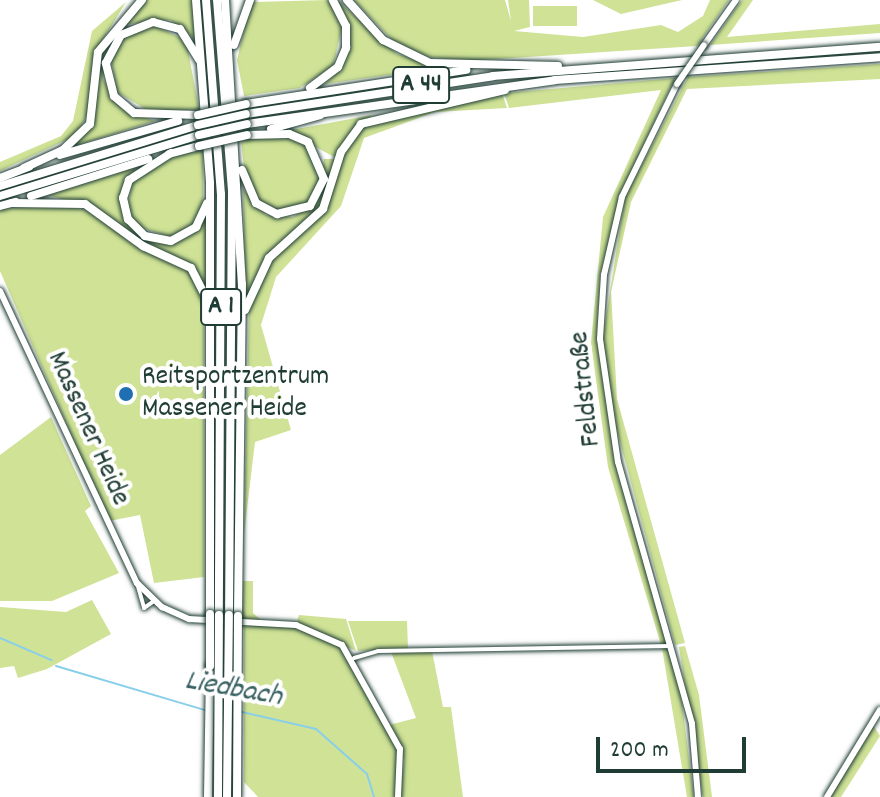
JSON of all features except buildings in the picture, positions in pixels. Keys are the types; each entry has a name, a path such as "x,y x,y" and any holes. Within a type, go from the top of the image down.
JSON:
{"highway":[{"path":"0,178 63,150 90,124 98,52 142,0"},
{"path":"196,0 210,183 211,331 224,615 237,797"},
{"name":"A 1","path":"206,0 221,194 227,797"},
{"name":"A 1","path":"217,0 232,192 218,797"},
{"path":"208,797 224,615 242,330 238,146 233,61 225,0"},
{"path":"233,61 237,23 250,0"},
{"path":"246,114 324,80 342,59 346,26 333,0"},
{"path":"347,0 405,54 452,66 597,67"},
{"path":"198,120 148,117 121,105 107,79 113,44 143,23 172,25 193,45 205,99"},
{"name":"A 44","path":"0,186 198,120 597,67 880,47"},
{"name":"A 44","path":"0,196 199,135 246,114 352,105 555,80 880,57"},
{"path":"287,95 511,66"},
{"path":"242,330 255,280 323,209 341,152 361,124 555,80"},
{"path":"0,206 171,153 352,105"},
{"path":"24,168 198,120"},
{"path":"238,146 247,187 262,209 286,215 317,199 323,163 308,142 289,134 247,135"},
{"path":"171,153 137,171 125,189 124,209 135,229 157,241 186,236 206,210 210,183"},
{"path":"12,203 85,204 143,246 181,261 203,285 211,331"}],"main road":[{"name":"Feldstraße","path":"698,797 692,724 673,646 618,462 600,339 604,275 622,197 677,84 736,0"},
{"name":"Massener Heide","path":"0,291 137,583 154,601 198,621 313,629 354,658 400,749 398,797"},
{"path":"827,797 880,710"}],"street":[{"name":"Massener Heide","path":"137,583 144,608 154,601"},
{"path":"354,658 378,651 673,646"}],"green space":[{"path":"145,0 192,0 197,41 170,20 128,24 107,48 103,79 122,109 155,121 74,146 94,121 103,46"},
{"path":"328,0 342,28 333,66 300,88 244,96 237,60 251,2"},
{"path":"337,0 397,54 445,67 325,84 342,66 350,30"},
{"path":"354,0 505,0 511,21 508,0 529,0 530,27 514,31 583,37 661,25 678,32 703,16 710,0 729,0 697,46 465,61 428,57 394,42"},
{"path":"593,0 682,0 621,14"},
{"path":"742,0 753,0 727,37 880,24 880,33 710,45"},
{"path":"126,2 94,54 91,107 77,135 0,171 0,162 61,136 73,121 92,31"},
{"path":"533,6 577,6 577,26 533,26"},
{"path":"152,25 186,40 199,109 152,113 117,92 111,58 128,34"},
{"path":"880,64 880,79 687,89 631,202 611,292 617,399 685,643 675,645 609,401 603,336 625,197 688,77"},
{"path":"675,78 620,194 600,275 597,341 615,463 667,645 661,645 608,467 591,343 603,217 661,90 509,108 504,93"},
{"path":"502,93 507,108 435,112 364,138 341,206 276,277 261,325 291,430 255,442 244,534 249,306 271,259 325,210 343,152 362,126"},
{"path":"372,115 348,134 336,158 286,131"},
{"path":"277,135 306,143 322,179 309,204 286,213 263,207 245,176 241,141"},
{"path":"203,150 203,209 192,226 171,237 138,227 128,208 132,180 169,157"},
{"path":"324,159 338,159 322,207 267,257 246,298 243,189 266,215 293,217 319,200"},
{"path":"136,167 123,210 145,238 187,237 208,208 208,289 193,267 132,237 102,211 48,195"},
{"name":"Reitsportzentrum Massener Heide","path":"32,203 90,210 134,245 191,273 204,298 204,577 154,583 140,515 109,521 0,271 0,210"},
{"path":"51,417 91,506 85,511 119,573 52,601 0,601 0,455"},
{"path":"243,581 253,581 253,613 262,621 243,621"},
{"path":"92,600 111,634 47,669 18,678 14,666 0,668 0,607 66,612"},
{"path":"299,615 346,619 356,651 296,623"},
{"path":"348,621 407,621 408,649 358,651"},
{"path":"244,625 296,627 340,646 398,750 396,797 258,797 244,782"},
{"path":"685,646 699,695 712,797 703,797 679,647"},
{"path":"662,648 669,648 680,688 694,797 687,797"},
{"path":"432,651 443,707 451,707 463,797 400,797 404,760 389,725 416,718 391,652"},
{"path":"872,723 880,736 841,797 831,797"}],"waterway":[{"name":"Liedbach","path":"0,638 51,660"},
{"name":"Liedbach","path":"56,666 208,711"},
{"name":"Liedbach","path":"242,712 316,729 367,774 374,797"}],"place":[{"name":"Reitsportzentrum Massener Heide","path":"126,394"}]}
